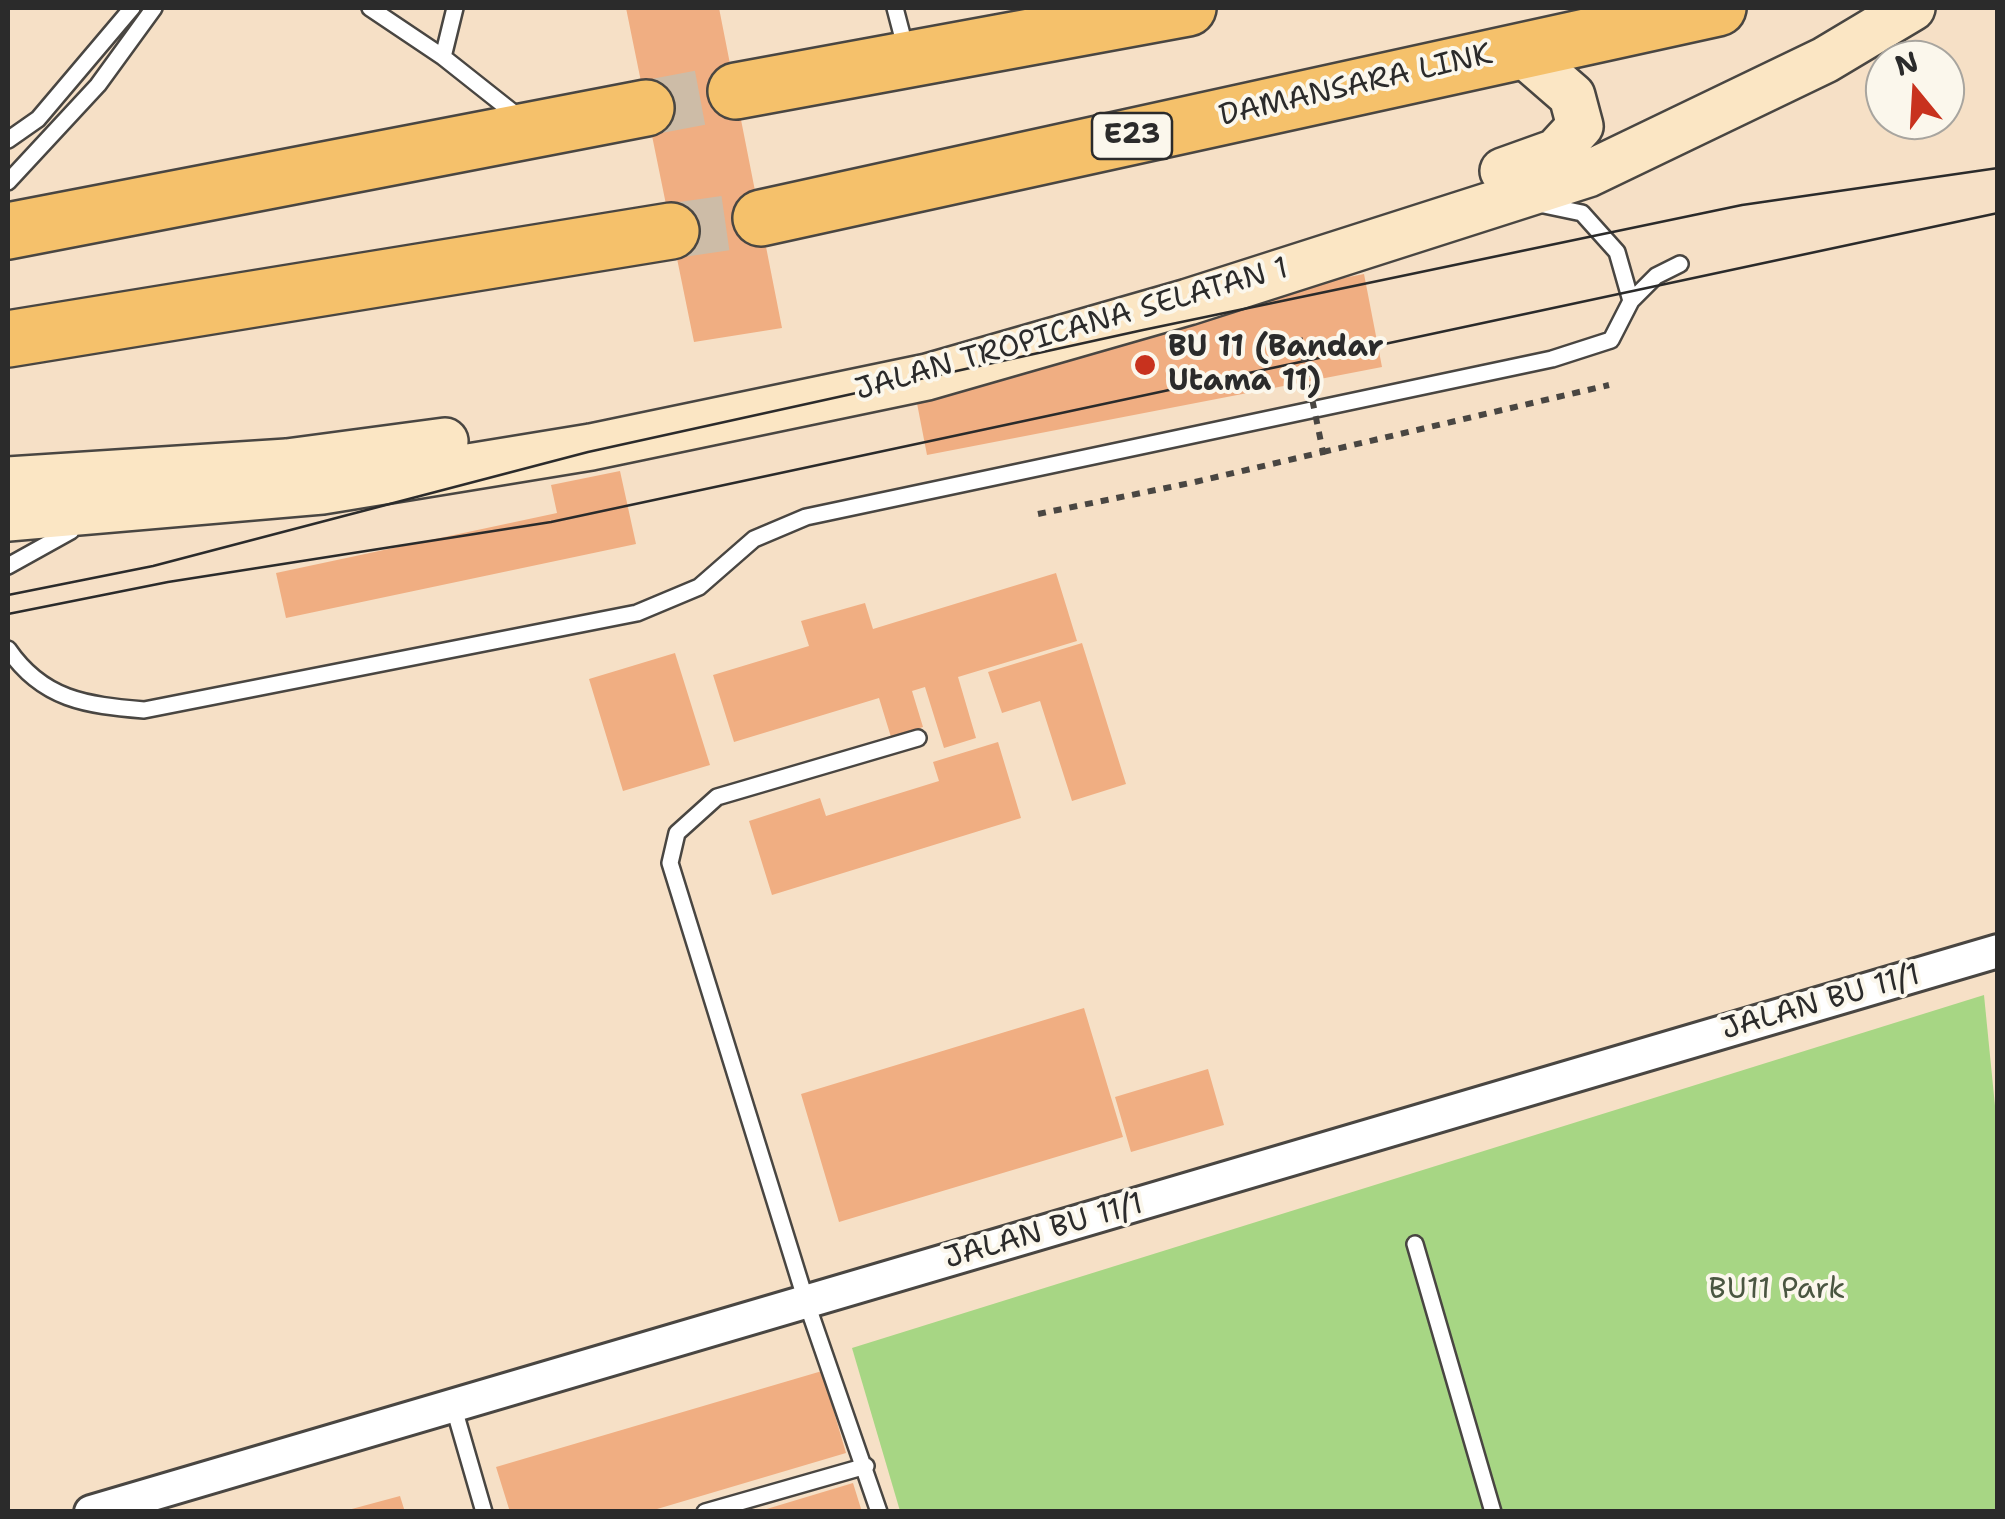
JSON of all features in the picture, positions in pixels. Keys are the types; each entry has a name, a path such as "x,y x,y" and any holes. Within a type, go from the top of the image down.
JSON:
{"highway":[{"path":"736,91 902,33 1188,8"},
{"name":"DAMANSARA LINK","path":"761,218 1718,8"},
{"path":"8,232 646,108"},
{"path":"8,339 671,231"}],"street":[{"name":"JALAN TROPICANA SELATAN 1","path":"8,518 361,485 591,447 926,377 1188,302 1588,174 1825,60 1912,8"},
{"name":"JALAN TROPICANA SELATAN 1","path":"8,480 287,462 463,438 631,412 965,338 1556,152 1580,126 1578,109 1572,96 1519,50"},
{"name":"JALAN BU 11/1","path":"91,1512 1998,951"}],"lane":[{"path":"8,140 38,119 132,8"},
{"path":"8,182 98,86 154,8"},
{"path":"370,8 444,57 532,128"},
{"path":"444,57 455,8"},
{"path":"1510,198 1582,213 1616,252 1631,301"},
{"path":"8,649 24,673 79,704 144,710 636,613 699,587 754,540 806,516 1552,359 1611,340 1631,301 1656,276 1680,264"},
{"path":"8,566 58,535 156,504"},
{"path":"878,1512 866,1466 806,1302 670,863 677,833 717,797 918,738"},
{"path":"1415,1244 1492,1512"},
{"path":"453,1405 484,1512"},
{"path":"706,1512 866,1466"}],"path":[{"path":"1298,334 1324,452"},
{"path":"1038,514 1195,482 1609,385"}],"green space":[{"name":"BU11 Park","path":"1984,995 1998,1136 1997,1511 900,1511 852,1348"}],"building":[{"path":"626,8 719,8 782,328 694,342"},
{"name":"BU 11 (Bandar Utama 11)","path":"1364,274 1382,367 927,455 909,362"},
{"path":"620,471 636,544 286,618 276,573 557,513 551,485"},
{"path":"1056,573 1077,641 958,677 976,738 944,748 925,687 912,691 923,727 891,737 879,698 734,742 713,675 809,646 801,621 865,603 873,629"},
{"path":"1082,643 1126,784 1072,801 1040,701 1002,713 988,672"},
{"path":"675,653 710,765 623,791 589,679"},
{"path":"998,742 1021,818 772,895 749,821 820,798 826,816 939,781 933,762"},
{"path":"1084,1008 1123,1137 839,1222 801,1094"},
{"path":"1208,1069 1224,1125 1131,1152 1115,1097"},
{"path":"822,1371 846,1453 647,1512 510,1512 496,1467"},
{"path":"853,1483 862,1512 760,1512 760,1511"},
{"path":"400,1496 405,1512 348,1512 348,1510"}],"tunnel":[{"path":"646,108 736,91"},
{"path":"671,231 761,218"}],"tram line":[{"path":"8,595 153,566 588,452 1143,330 1742,205 1998,168"},
{"path":"8,614 168,582 551,522 1998,213"}],"place":[{"name":"BU 11 (Bandar Utama 11)","path":"1145,365"}]}
